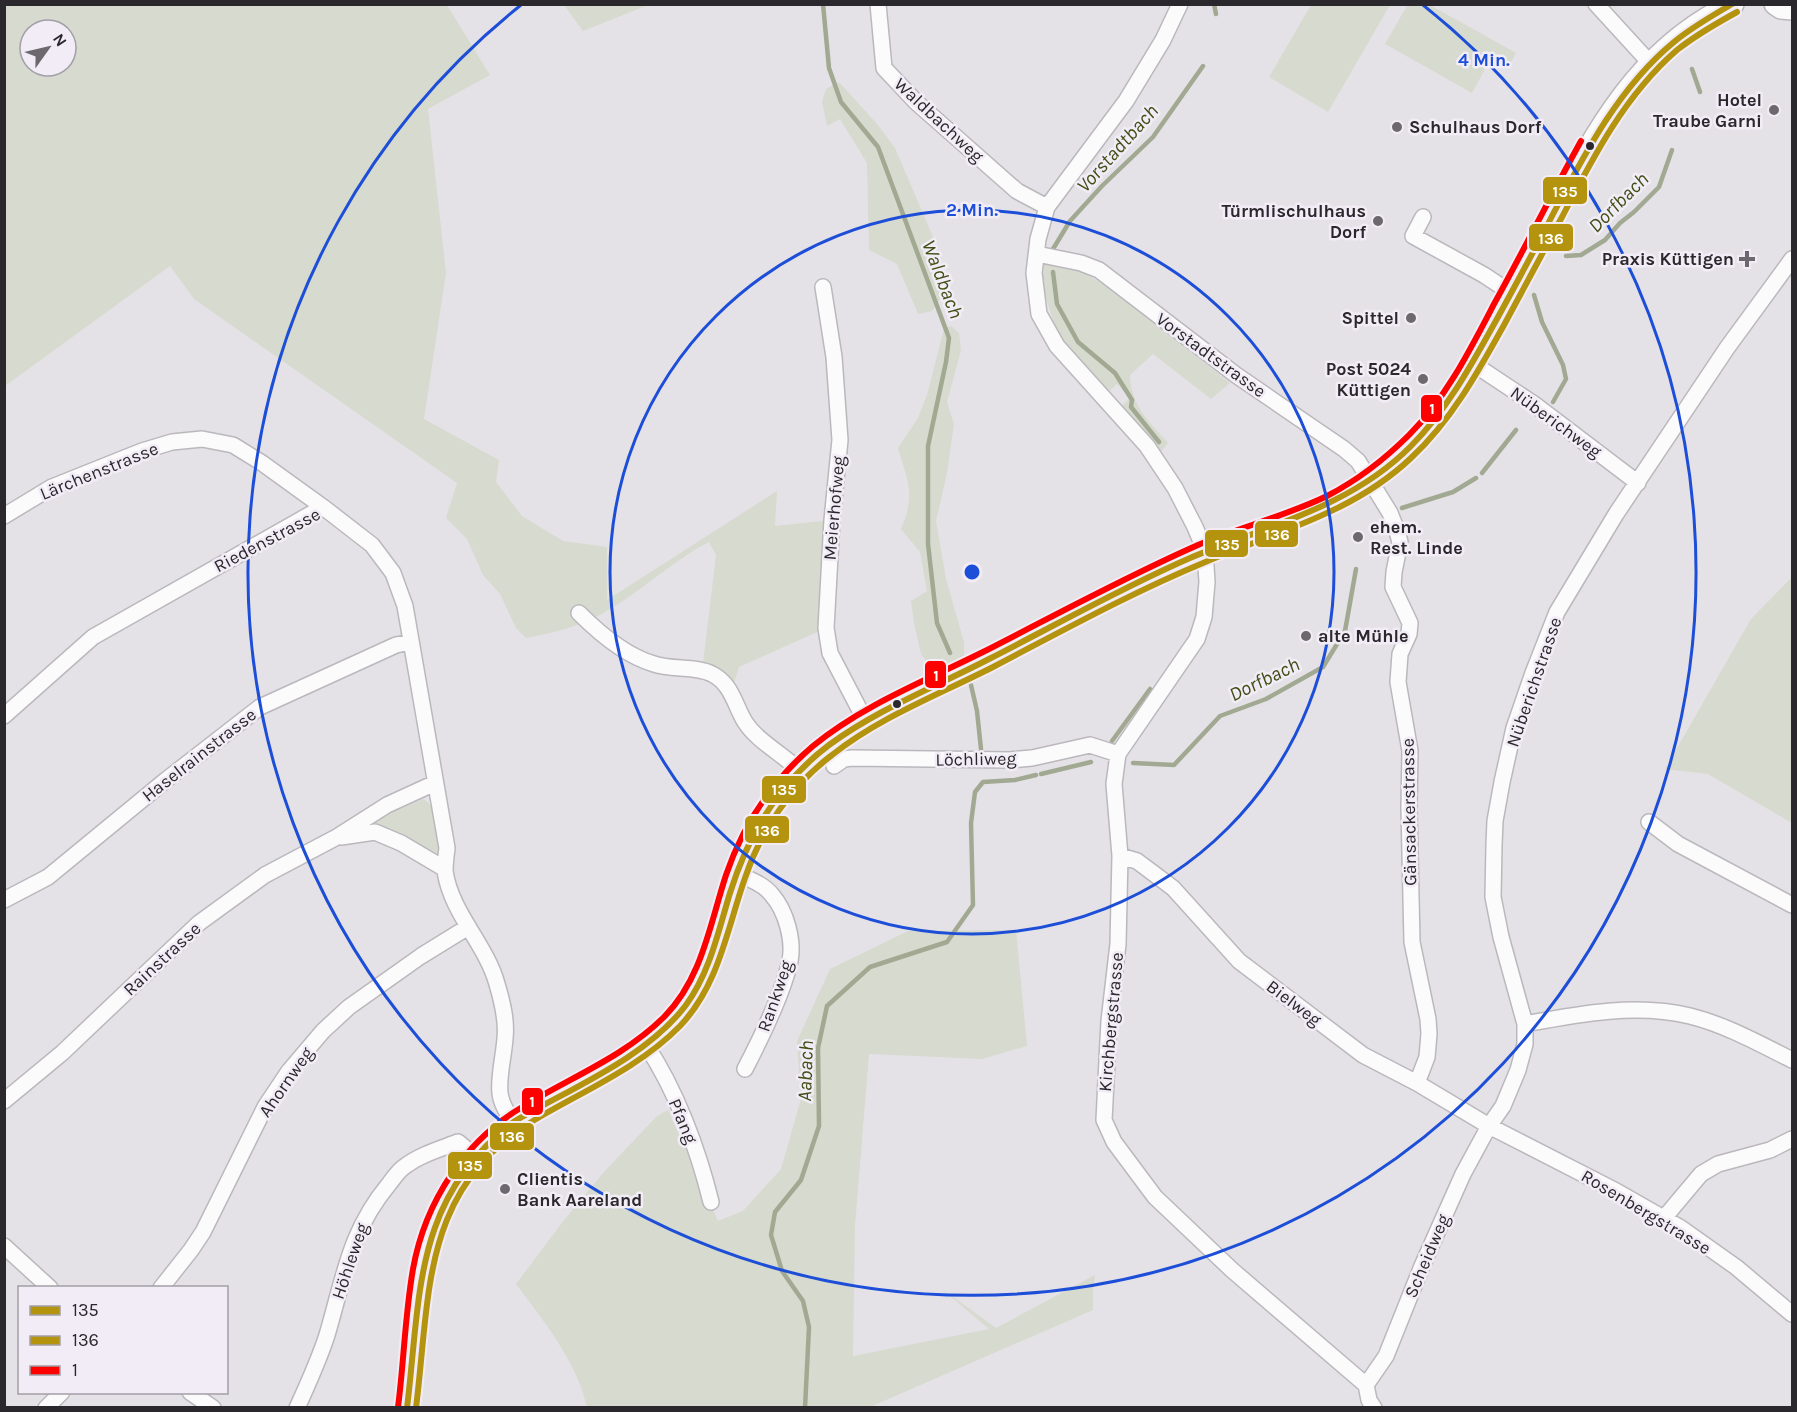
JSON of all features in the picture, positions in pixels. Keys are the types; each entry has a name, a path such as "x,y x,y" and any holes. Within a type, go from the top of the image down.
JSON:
{"street":[{"name":"Waldbachweg","path":"878,4 884,68 916,102 1017,191 1047,207"},
{"path":"1180,4 1163,40 1126,101 1047,207 1038,239 1034,273 1039,314 1057,346 1147,446 1175,488 1205,551"},
{"path":"1596,4 1650,63"},
{"path":"407,1407 423,1268 442,1209 454,1186 476,1157 513,1122 597,1076 646,1045 676,1018 690,998 711,957 736,874 753,837 771,808 800,771 826,748 866,722 1205,551 1342,498 1396,460 1422,435 1450,401 1511,293 1589,145 1616,103 1650,63 1686,32 1733,4"},
{"path":"1775,4 1781,8 1792,9"},
{"path":"1424,217 1413,236 1484,274 1511,293"},
{"name":"Vorstadtstrasse","path":"1037,254 1082,263 1099,270 1236,375 1344,449 1358,461 1369,481"},
{"name":"Nüberichstrasse","path":"1489,1126 1503,1106 1518,1070 1525,1044 1525,1024 1501,937 1493,897 1495,821 1514,728 1533,673 1557,612 1581,570 1727,348 1792,259"},
{"name":"Meierhofweg","path":"823,287 834,357 840,440 832,520 826,628 830,653 866,722"},
{"name":"Nüberichweg","path":"1472,363 1533,404 1638,483"},
{"name":"Lärchenstrasse","path":"4,516 52,487 122,459 172,442 202,440 233,446 262,463 323,507"},
{"name":"Gänsackerstrasse","path":"1369,481 1390,513 1396,528 1400,542 1393,587 1410,623 1409,634 1400,654 1398,682 1410,751 1412,942 1429,1034 1427,1058 1417,1083"},
{"name":"Riedenstrasse","path":"4,717 93,637 323,507 372,545 393,573 405,606 447,848 445,869"},
{"name":"Kirchbergstrasse","path":"1205,551 1207,582 1204,617 1197,639 1118,754 1114,784 1120,856 1118,944 1109,1021 1104,1120 1114,1142 1155,1197 1232,1270 1366,1385"},
{"path":"579,613 594,628 654,665 710,673 720,679 732,693 746,724 800,771"},
{"name":"Haselrainstrasse","path":"4,900 48,877 166,780 260,707 396,645 411,642"},
{"name":"Löchliweg","path":"834,765 844,759 852,758 1008,760 1032,758 1090,744 1118,754"},
{"name":"Rainstrasse","path":"4,1101 62,1053 199,923 265,875 335,838 387,805 435,783"},
{"path":"1648,822 1678,844 1792,905"},
{"name":"Rainstrasse","path":"335,838 375,832 400,843 445,869"},
{"name":"Bielweg","path":"1120,856 1137,861 1173,888 1239,961 1363,1055 1417,1083 1489,1126"},
{"path":"445,869 453,895 468,927 488,959 497,983 504,1011 506,1036 500,1093 513,1122"},
{"name":"Rankweg","path":"736,874 749,879 771,893 784,918 791,948 785,975 765,1029 745,1069"},
{"name":"Ahornweg","path":"162,1286 201,1234 266,1107 289,1071 323,1031 349,1007 421,956 468,927"},
{"path":"1525,1024 1600,1012 1659,1011 1691,1016 1738,1033 1792,1060"},
{"name":"Pfang","path":"646,1045 687,1124 705,1176 711,1202"},
{"name":"Scheidweg","path":"1366,1385 1386,1356 1422,1266 1463,1174 1489,1126"},
{"name":"Rosenbergstrasse","path":"1489,1126 1664,1218 1736,1267 1792,1314"},
{"path":"1664,1218 1701,1174 1718,1164 1770,1150 1792,1139"},
{"name":"Höhleweg","path":"297,1407 327,1335 350,1249 363,1220 380,1195 403,1167 434,1151 458,1142 476,1157"},
{"path":"4,1246 49,1286"},
{"path":"1366,1385 1368,1405"},
{"path":"46,1407 60,1394"},
{"path":"193,1394 213,1407"}],"shaded area":[{"path":"1408,4 1430,5 1516,53 1510,64 1493,54 1472,93 1385,44"},
{"path":"5,5 447,5 490,75 428,109 446,273 424,419 499,460 496,482 522,516 563,541 607,547 607,600 777,491 775,526 832,520 826,628 739,667 731,693 702,672 716,555 709,542 682,558 619,604 596,617 567,628 526,638 516,628 500,594 483,575 467,539 446,518 457,483 194,299 170,266 5,386"},
{"path":"564,5 648,5 583,31"},
{"path":"1311,5 1390,5 1328,112 1269,77"},
{"path":"839,82 878,125 895,148 939,251 946,290 932,311 918,314 897,264 869,250 867,163 840,119 827,126 822,102 826,89"},
{"path":"1059,264 1076,269 1110,288 1230,383 1211,399 1153,354 1130,375 1137,404 1147,420 1168,443 1160,453 1121,407 1130,398 1117,384 1107,393 1057,333 1042,285 1044,265"},
{"path":"951,326 959,333 961,350 947,402 954,424 947,473 936,521 946,579 964,642 964,656 949,669 934,671 921,654 914,623 911,601 927,591 920,552 901,529 906,517 909,488 898,448 918,418 927,395 944,329"},
{"path":"1792,577 1792,823 1708,774 1665,769 1751,619"},
{"path":"423,799 432,807 434,813 441,847 439,853 433,854 407,837 376,825 376,819"},
{"path":"1016,930 1027,1046 982,1059 869,1054 855,1226 853,1356 989,1329 941,1288 996,1328 1095,1275 1093,1310 870,1407 587,1408 568,1358 516,1284 603,1173 657,1116 668,1110 718,1221 743,1211 781,1169 801,1099 797,1041 830,969 908,931"}],"waterway":[{"name":"Waldbach","path":"823,4 829,68 841,102 878,147 949,338 928,446 928,544 937,623 950,653"},
{"name":"Vorstadtbach","path":"1214,4 1216,14"},
{"name":"Vorstadtbach","path":"1053,249 1070,221 1102,186 1153,137 1203,66"},
{"name":"Dorfbach","path":"1692,69 1700,92"},
{"name":"Dorfbach","path":"1566,256 1581,255 1605,240 1620,223 1634,212 1659,187 1672,150"},
{"name":"Vorstadtbach","path":"1053,272 1057,304 1078,342 1115,373 1132,400 1131,407 1159,442"},
{"name":"Dorfbach","path":"1534,295 1542,322 1563,365 1566,379 1553,402"},
{"name":"Dorfbach","path":"1482,473 1516,430"},
{"name":"Dorfbach","path":"1402,508 1453,492 1476,478"},
{"name":"Dorfbach","path":"1133,763 1174,765 1220,716 1266,699 1323,667 1345,631 1356,569"},
{"name":"Waldbach","path":"971,685 977,711 981,749"},
{"name":"Vorstadtbach","path":"1112,741 1150,689"},
{"name":"Aabach","path":"1041,774 1091,762"},
{"name":"Aabach","path":"805,1408 809,1327 803,1301 782,1271 771,1235 775,1212 801,1180 819,1126 818,1048 827,1006 870,967 947,942 973,905 971,823 975,792 983,782 1015,780 1036,775"}],"transit line":[{"name":"135","path":"407,1408 420,1287 428,1250 440,1215 457,1182 482,1150 515,1121 629,1056 650,1041 686,1005 707,965 746,851 768,811 795,776 829,745 887,709 1164,570 1335,500 1362,485 1387,467 1424,432 1459,384 1498,317 1576,170 1619,101 1654,60 1674,42 1732,4"},
{"name":"136","path":"416,1408 431,1280 439,1242 453,1206 474,1173 503,1142 543,1115 615,1075 649,1053 680,1026 693,1010 713,975 745,878 760,843 779,810 803,781 850,741 910,707 1150,587 1338,508 1364,494 1388,477 1425,444 1463,395 1504,325 1598,150 1641,87 1677,50 1737,12"},
{"name":"1","path":"398,1407 413,1269 427,1220 451,1175 483,1136 503,1120 632,1044 664,1017 677,1002 696,968 726,875 741,839 761,804 798,759 832,731 895,694 1171,557 1327,496 1381,461 1422,421 1446,389 1476,339 1581,141"}],"place":[{"name":"Hotel Traube Garni","path":"1774,110"},
{"name":"Schulhaus Dorf","path":"1397,127"},
{"name":"Türmlischulhaus Dorf","path":"1378,221"},
{"name":"Praxis Küttigen","path":"1747,259"},
{"name":"Spittel","path":"1411,318"},
{"name":"Post 5024 Küttigen","path":"1423,379"},
{"name":"ehem. Rest. Linde","path":"1358,537"},
{"name":"alte Mühle","path":"1306,636"},
{"name":"Clientis Bank Aareland","path":"505,1189"}]}
